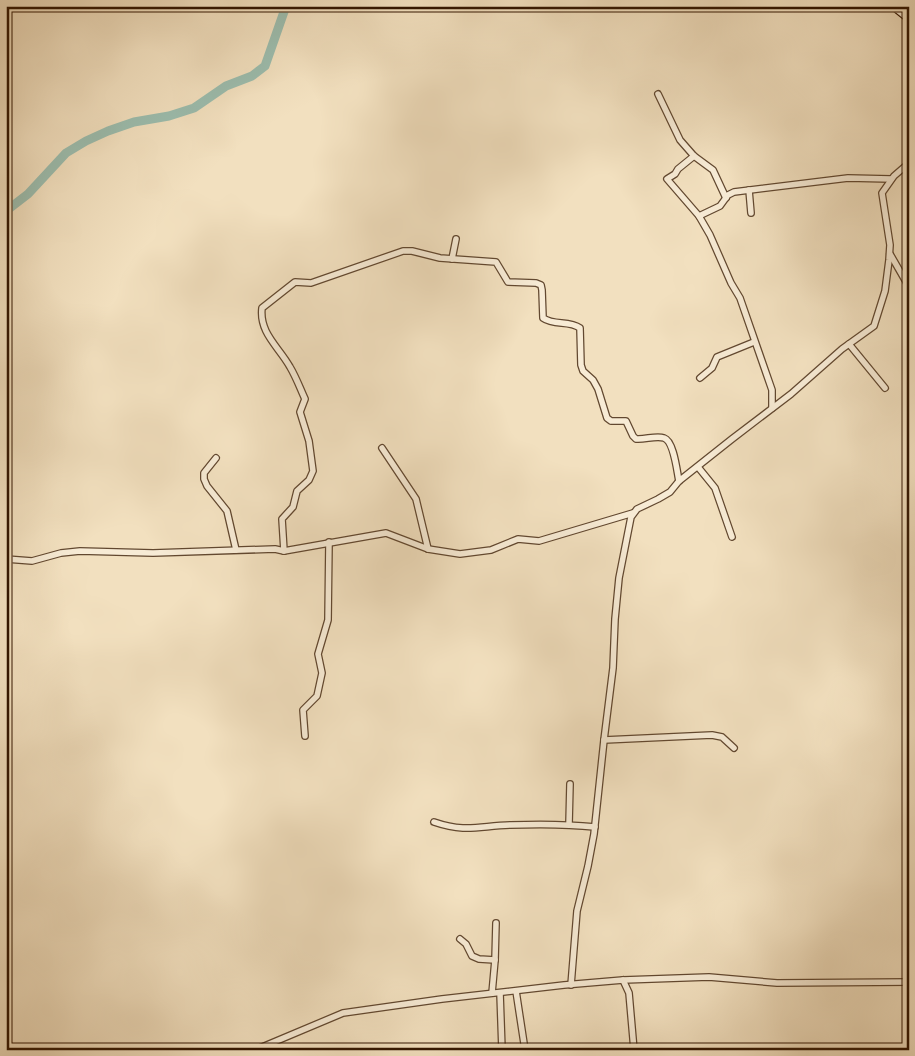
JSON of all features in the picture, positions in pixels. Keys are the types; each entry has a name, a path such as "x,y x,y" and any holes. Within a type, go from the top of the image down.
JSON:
{"street":[{"path":"894,6 909,18"},
{"path":"658,94 676,133 685,147 713,170 726,198"},
{"path":"694,156 668,179 699,216 740,298 772,390 772,408"},
{"path":"6,559 32,561 61,553 80,551 153,553 275,549 284,551 386,533 428,549 460,554 491,550 518,539 539,541 633,513 637,509 665,495 679,481 772,408 849,344 870,330 877,322 885,291 890,254 882,193 891,179 909,163"},
{"path":"699,216 720,206 734,192 848,178 891,179"},
{"path":"749,190 751,212"},
{"path":"452,259 456,239"},
{"path":"284,551 282,520 293,508 297,491 312,476 313,465 309,441 300,412 304,399 290,366 267,334 263,321 263,306 295,282 311,283 399,252 409,251 452,259 496,262 508,282 536,283 541,285 544,318 550,322 574,324 580,328 580,365 598,389 607,418 611,421 626,420 636,439 663,437 667,440 672,449 679,481"},
{"path":"890,254 909,287"},
{"path":"700,378 710,371 717,357 754,342"},
{"path":"849,344 885,388"},
{"path":"382,448 416,499 428,549"},
{"path":"216,458 204,473 204,478 207,486 227,511 236,550"},
{"path":"698,467 716,488 732,537"},
{"path":"571,985 577,911 595,827 613,668 619,578 633,513"},
{"path":"305,736 303,710 317,696 322,673 318,654 328,620 329,542"},
{"path":"604,740 716,736 722,737 734,748"},
{"path":"569,824 570,784"},
{"path":"434,822 467,829 510,825 569,824 595,827"},
{"path":"492,993 496,923"},
{"path":"460,939 466,944 472,956 495,960"},
{"path":"255,1050 342,1012 492,993 623,980 709,977 777,983 909,982"},
{"path":"623,980 630,993 634,1050"},
{"path":"516,991 525,1050"},
{"path":"500,993 502,1050"}],"waterway":[{"path":"6,211 28,194 66,153 86,141 134,122 169,116 194,108 226,86 252,76 265,66 286,6"}]}
